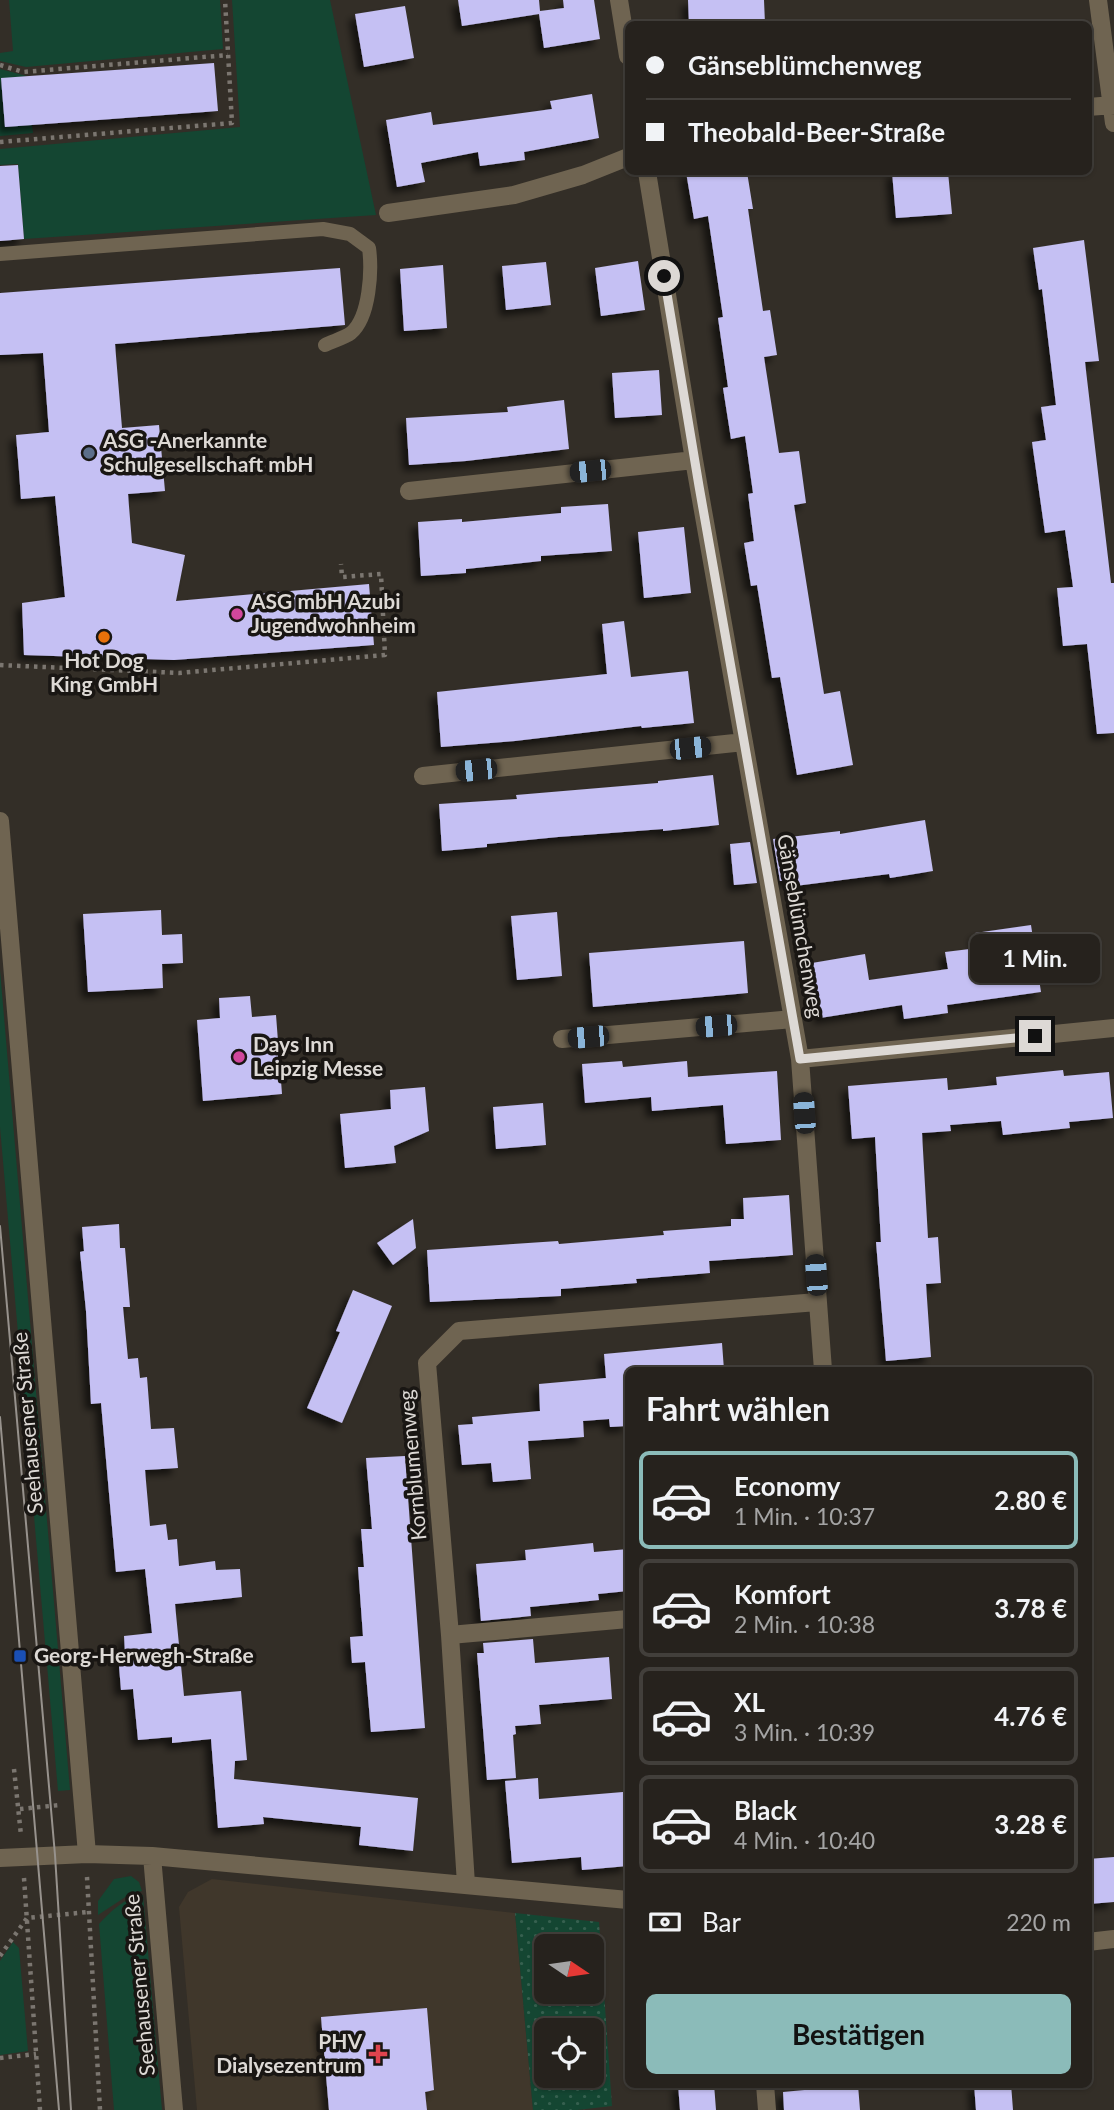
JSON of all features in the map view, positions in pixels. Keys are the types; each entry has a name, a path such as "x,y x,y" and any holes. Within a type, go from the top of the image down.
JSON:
{"street":[{"path":"619,0 625,37"},
{"path":"1092,108 1113,111 1098,0"},
{"path":"388,213 514,195 583,175 625,158"},
{"name":"Gänseblümchenweg","path":"647,175 694,460 800,1059 823,1367"},
{"path":"409,491 694,460"},
{"path":"423,776 744,742"},
{"name":"Seehausener Straße","path":"0,821 87,1854"},
{"path":"562,1039 793,1019"},
{"path":"800,1059 1114,1028"},
{"name":"Kornblumenweg","path":"466,1884 450,1635 427,1363 459,1331 817,1302"},
{"path":"450,1635 625,1619"},
{"path":"0,1858 87,1854 152,1856 625,1900"},
{"name":"Seehausener Straße","path":"152,1856 174,2110"},
{"path":"1092,1942 1114,1939"},
{"path":"765,2088 767,2110"}],"lane":[{"path":"0,254 323,229 350,234 369,248 372,271 366,299 361,318 351,333 326,345"}],"path":[{"path":"0,142 232,123 225,0"},
{"path":"0,65 23,72 228,55"},
{"path":"0,665 179,673 385,655 382,574 342,577 341,564"},
{"path":"14,1769 40,2110"},
{"path":"19,1809 82,1802"},
{"path":"87,1854 100,2110"},
{"path":"0,1956 27,1918 88,1912"},
{"path":"0,2058 36,2054"}],"shaded area":[{"path":"212,1879 515,1913 533,2110 197,2110 179,1907 188,1892"}],"green space":[{"path":"9,0 220,0 223,49 26,67 0,61 0,53 13,51"},
{"path":"232,0 330,0 376,215 24,239 18,164 0,165 0,149 240,127"},
{"path":"0,69 27,76 1,79 5,127 32,125 33,133 0,136"},
{"path":"0,970 70,1790 58,1791 0,1127"},
{"path":"131,1876 139,1882 142,1891 130,1894 98,1915 98,1901 114,1879"},
{"path":"143,1895 162,2110 114,2110 99,1924 124,1902"},
{"path":"515,1913 599,1922 600,1934 534,1934 534,2004 604,2004 604,1993 612,2106 577,2110 533,2110"},
{"path":"13,1942 19,1948 28,2051 0,2055 0,1961"}],"building":[{"path":"458,0 539,0 540,11 564,8 563,0 594,0 600,39 544,48 539,14 462,26"},
{"path":"688,0 764,0 765,21 689,21"},
{"path":"405,6 414,58 364,67 355,14"},
{"path":"214,63 218,111 5,127 1,78"},
{"path":"592,94 599,138 524,152 525,160 480,166 478,152 421,163 425,182 397,187 386,120 431,112 433,125 552,109 550,101"},
{"path":"18,165 24,239 0,241 0,166"},
{"path":"687,175 747,175 753,209 748,209 763,311 770,310 777,355 764,357 779,453 799,451 806,503 794,505 824,694 840,691 853,765 797,775 780,677 772,678 757,585 751,586 744,543 754,541 748,494 753,493 745,436 731,439 723,388 728,387 718,318 723,317 708,216 694,219"},
{"path":"892,175 948,175 952,214 896,218"},
{"path":"1084,240 1099,361 1085,362 1111,583 1114,583 1114,733 1097,734 1087,644 1063,646 1057,588 1073,587 1065,530 1045,533 1032,442 1046,440 1041,407 1056,405 1042,289 1039,290 1033,248"},
{"path":"638,261 645,310 601,316 595,268"},
{"path":"546,262 551,305 506,310 502,266"},
{"path":"443,265 447,328 404,331 400,269"},
{"name":"ASG -Anerkannte Schulgesellschaft mbH","path":"340,268 345,325 115,344 122,428 159,425 165,491 128,494 132,543 185,555 176,601 369,584 374,645 174,660 24,655 22,603 65,597 55,496 21,499 16,435 49,432 43,353 0,355 0,293"},
{"path":"659,370 662,415 615,418 612,373"},
{"path":"564,400 569,449 409,465 406,418 508,412 507,407"},
{"path":"608,504 612,551 541,556 541,561 466,569 466,573 421,576 418,522 462,519 462,522 561,513 561,507"},
{"path":"684,527 691,593 644,598 638,532"},
{"path":"624,621 631,677 688,671 694,723 441,747 437,692 607,674 602,624"},
{"path":"713,775 719,825 558,837 442,851 439,804 517,799 516,795 658,783"},
{"path":"925,820 933,871 890,878 889,874 795,886 795,880 780,881 773,839 840,831 840,834"},
{"path":"750,842 757,883 734,885 730,844"},
{"path":"161,910 162,935 182,934 183,963 162,964 163,988 88,992 83,914"},
{"path":"557,912 562,976 517,980 511,916"},
{"path":"1031,925 1041,992 947,1005 948,1013 904,1019 902,1005 820,1018 812,963 865,954 869,980 948,969 945,952 978,948 975,933"},
{"path":"744,941 748,993 593,1007 589,953"},
{"name":"Days Inn Leipzig Messe","path":"250,996 252,1017 276,1015 282,1094 203,1101 197,1020 220,1018 219,998"},
{"path":"622,1061 623,1067 687,1061 688,1077 777,1071 781,1140 726,1144 723,1105 652,1111 651,1097 585,1103 582,1064"},
{"path":"1063,1070 1064,1076 1109,1072 1113,1118 1069,1122 1070,1128 1003,1135 1001,1121 950,1125 951,1131 922,1133 928,1238 938,1237 941,1283 926,1284 931,1357 886,1361 876,1242 881,1242 875,1137 852,1139 848,1086 947,1078 948,1090 997,1085 996,1077"},
{"path":"425,1087 429,1131 394,1146 396,1163 345,1168 340,1114 391,1109 390,1090"},
{"path":"543,1103 546,1145 496,1149 493,1107"},
{"path":"789,1195 793,1255 709,1261 710,1273 636,1279 637,1283 561,1289 561,1296 430,1302 427,1250 558,1241 559,1244 664,1235 663,1231 731,1226 731,1219 744,1219 743,1198"},
{"path":"413,1219 416,1248 393,1265 377,1243"},
{"path":"119,1224 120,1248 125,1248 130,1307 123,1307 128,1359 138,1358 140,1378 147,1377 151,1429 174,1428 178,1468 145,1470 150,1526 166,1524 168,1540 177,1539 179,1566 215,1561 216,1570 240,1569 242,1597 175,1604 184,1696 241,1691 247,1760 235,1761 234,1779 418,1798 413,1851 359,1845 361,1827 263,1817 264,1824 218,1828 211,1739 172,1743 172,1737 138,1740 133,1689 121,1690 118,1654 125,1653 124,1636 152,1633 145,1569 116,1572 101,1403 91,1404 80,1252 84,1251 82,1227"},
{"path":"353,1290 392,1306 342,1423 307,1408 340,1332 336,1331"},
{"path":"722,1343 724,1367 625,1367 625,1426 610,1427 609,1419 583,1421 584,1437 528,1441 531,1479 493,1482 491,1463 462,1465 458,1425 473,1424 472,1417 540,1411 539,1384 606,1378 604,1354"},
{"path":"405,1456 425,1728 371,1732 365,1662 352,1663 350,1637 363,1636 358,1567 364,1567 361,1529 372,1529 366,1458"},
{"path":"593,1543 594,1552 625,1549 625,1591 598,1594 599,1600 530,1607 531,1616 481,1621 476,1564 526,1560 525,1550"},
{"path":"533,1639 535,1663 609,1657 612,1699 539,1705 541,1724 515,1726 516,1734 513,1735 516,1778 487,1780 477,1653 484,1653 483,1643"},
{"path":"538,1778 539,1799 623,1792 625,1866 582,1870 581,1857 512,1863 505,1781"},
{"path":"1114,1857 1114,1902 1092,1904 1092,1859"},
{"name":"PHV Dialysezentrum","path":"427,2008 434,2090 425,2092 427,2110 329,2110 321,2017"},
{"path":"678,2088 714,2088 716,2110 680,2110"},
{"path":"858,2088 860,2110 784,2110 783,2092"},
{"path":"974,2088 1011,2088 1013,2110 976,2110"}],"tram line":[{"path":"0,1226 55,1855 71,2110"},
{"path":"0,1417 59,2110"}],"place":[{"name":"ASG -Anerkannte Schulgesellschaft mbH","path":"89,453"},
{"name":"ASG mbH Azubi Jugendwohnheim","path":"237,614"},
{"name":"Hot Dog King GmbH","path":"104,637"},
{"name":"Days Inn Leipzig Messe","path":"239,1057"},
{"name":"Georg-Herwegh-Straße","path":"20,1656"},
{"name":"PHV Dialysezentrum","path":"378,2054"}],"route":[{"path":"664,276 800,1059 1035,1036"}]}
